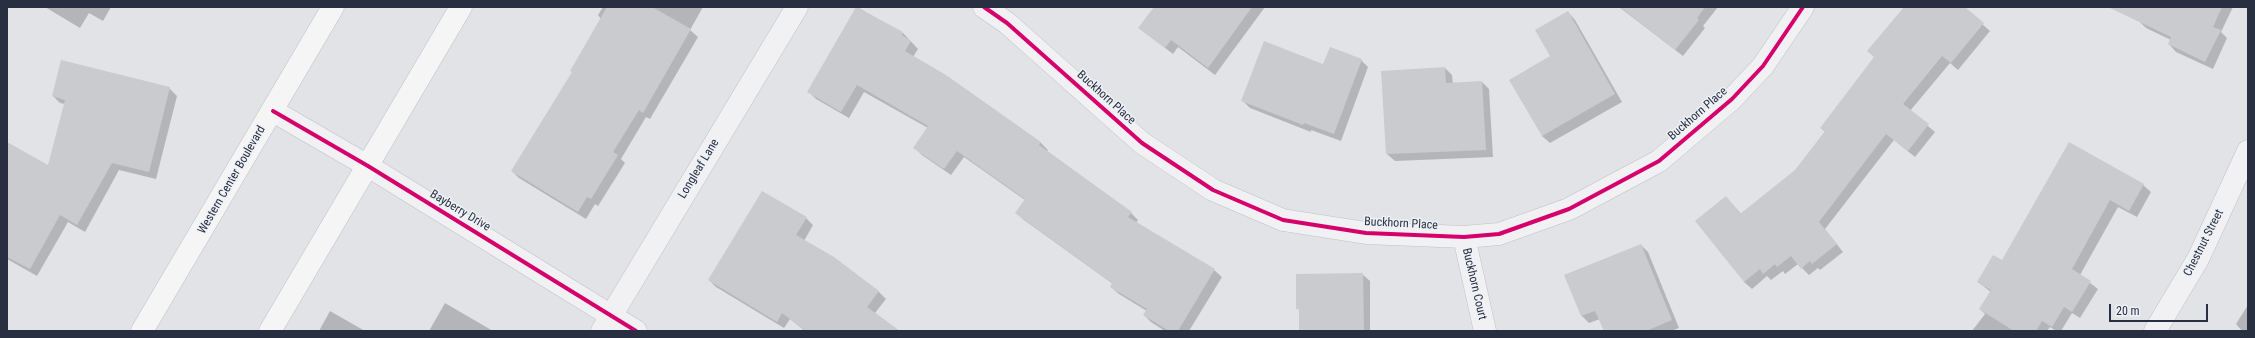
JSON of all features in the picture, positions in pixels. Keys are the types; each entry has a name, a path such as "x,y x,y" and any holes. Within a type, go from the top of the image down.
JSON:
{"main road":[{"name":"Western Center Boulevard","path":"142,331 333,7"},
{"path":"270,331 461,7"}],"street":[{"name":"Longleaf Lane","path":"607,323 797,7"},
{"name":"Buckhorn Place","path":"984,7 1007,23 1142,143 1213,190 1283,220 1366,233 1464,237 1499,234 1569,209 1659,161 1732,99 1764,66 1803,7"},
{"name":"Bayberry Drive","path":"272,111 368,166 607,323 636,331"},
{"name":"Chestnut Street","path":"2155,331 2198,259 2248,151"},
{"name":"Buckhorn Court","path":"1464,237 1485,331"}],"building":[{"path":"607,7 652,7 691,29 643,113 639,110 613,152 618,155 591,199 587,197 578,212 511,171 572,72 570,71"},
{"path":"856,7 903,32 902,35 911,41 905,51 946,75 1041,142 1039,145 1132,212 1128,217 1215,269 1178,331 1169,331 1143,315 1147,309 1110,287 1112,283 1015,213 1025,199 957,151 944,169 913,148 928,126 857,85 841,112 807,92"},
{"path":"1154,7 1252,7 1208,68 1171,40 1165,48 1138,28"},
{"path":"1620,7 1705,7 1697,18 1699,20 1675,50"},
{"path":"1904,7 1965,7 1984,23 1951,63 1942,56 1903,104 1929,124 1908,151 1886,134 1819,222 1837,244 1812,264 1810,261 1801,269 1791,256 1777,267 1775,264 1763,274 1760,269 1744,282 1695,221 1726,196 1740,214 1795,170 1825,131 1820,128 1874,57 1867,51"},
{"path":"2108,7 2222,7 2213,27 2221,30 2205,62 2168,44 2171,37"},
{"path":"1568,11 1615,94 1542,136 1509,80 1550,56 1535,30"},
{"path":"1264,41 1323,64 1330,47 1362,59 1334,134 1304,123 1303,125 1241,101"},
{"path":"61,60 170,87 149,172 112,163 77,225 60,215 30,269 7,257 7,142 48,165 65,100 52,96"},
{"path":"1445,67 1446,83 1482,81 1486,150 1386,154 1381,71"},
{"path":"2069,142 2144,184 2129,211 2110,200 2072,269 2091,281 2072,312 2064,307 2052,327 2042,321 2036,331 2014,331 1979,309 1991,290 1977,282 1993,255 2002,260"},
{"path":"762,191 807,217 796,235 834,257 879,291 867,307 900,331 806,331 782,313 777,322 708,280"},
{"path":"1641,244 1672,320 1646,331 1604,331 1595,311 1581,316 1564,275"},
{"path":"1363,273 1364,331 1299,331 1299,309 1296,309 1296,274"}],"cycle path":[{"path":"984,7 1007,23 1142,143 1213,190 1283,220 1366,233 1464,237 1499,234 1569,209 1659,161 1732,99 1763,66 1803,7"},
{"path":"273,111 368,166 636,331"}]}
